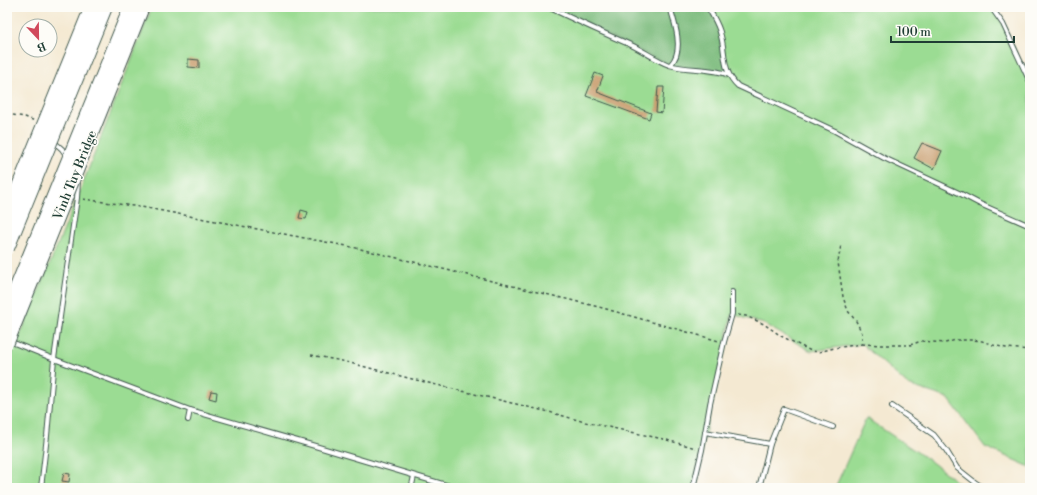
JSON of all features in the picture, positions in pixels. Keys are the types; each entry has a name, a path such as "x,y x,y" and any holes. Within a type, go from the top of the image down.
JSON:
{"highway":[{"path":"7,216 92,7"},
{"path":"7,248 105,7"},
{"name":"Vinh Tuy Bridge","path":"7,312 131,7"},
{"name":"Vinh Tuy Bridge","path":"7,341 142,7"}],"lane":[{"path":"7,208 42,125 88,7"},
{"path":"548,7 633,46 670,65 714,70 729,75"},
{"path":"670,7 678,41 677,53 670,65"},
{"path":"708,7 719,27 726,70 738,86 835,131 884,158 1030,226"},
{"path":"991,7 1003,24 1030,82"},
{"path":"41,488 54,359 77,198 79,172 62,149 47,136 42,125"},
{"path":"693,488 702,450 710,404 732,314 732,292"},
{"path":"7,341 190,410 456,488"},
{"path":"892,406 934,435 946,450 957,468 984,488"},
{"path":"760,484 770,444 784,409 833,427"},
{"path":"188,420 190,410"},
{"path":"705,432 770,444"},
{"path":"412,485 414,476"}],"path":[{"path":"7,114 25,117 42,125"},
{"path":"77,198 147,208 352,247 599,307 724,342"},
{"path":"841,246 838,262 843,297 848,311 856,321 862,333 862,344"},
{"path":"732,314 746,316 764,324 781,336 811,351 819,352 862,344 910,345 922,340 945,343 956,340 972,340 982,341 1006,348 1030,350"},
{"path":"311,355 342,361 585,422 663,439 702,450"}],"green space":[{"path":"152,7 993,7 1003,24 1030,82 1030,467 985,447 948,398 908,385 862,344 811,351 764,324 732,314 693,488 7,488 7,367 77,198"},
{"path":"548,7 708,7 719,27 729,75 670,65"},
{"path":"866,418 929,460 965,488 835,488"}],"building":[{"path":"188,59 199,60 199,68 188,67"},
{"path":"595,73 603,76 597,92 651,113 649,119 586,96"},
{"path":"658,87 664,87 662,113 656,112"},
{"path":"922,143 942,151 934,169 914,158"},
{"path":"301,210 308,212 306,219 299,218"},
{"path":"211,391 217,392 216,400 209,398"},
{"path":"64,473 70,474 69,482 62,481"}]}
